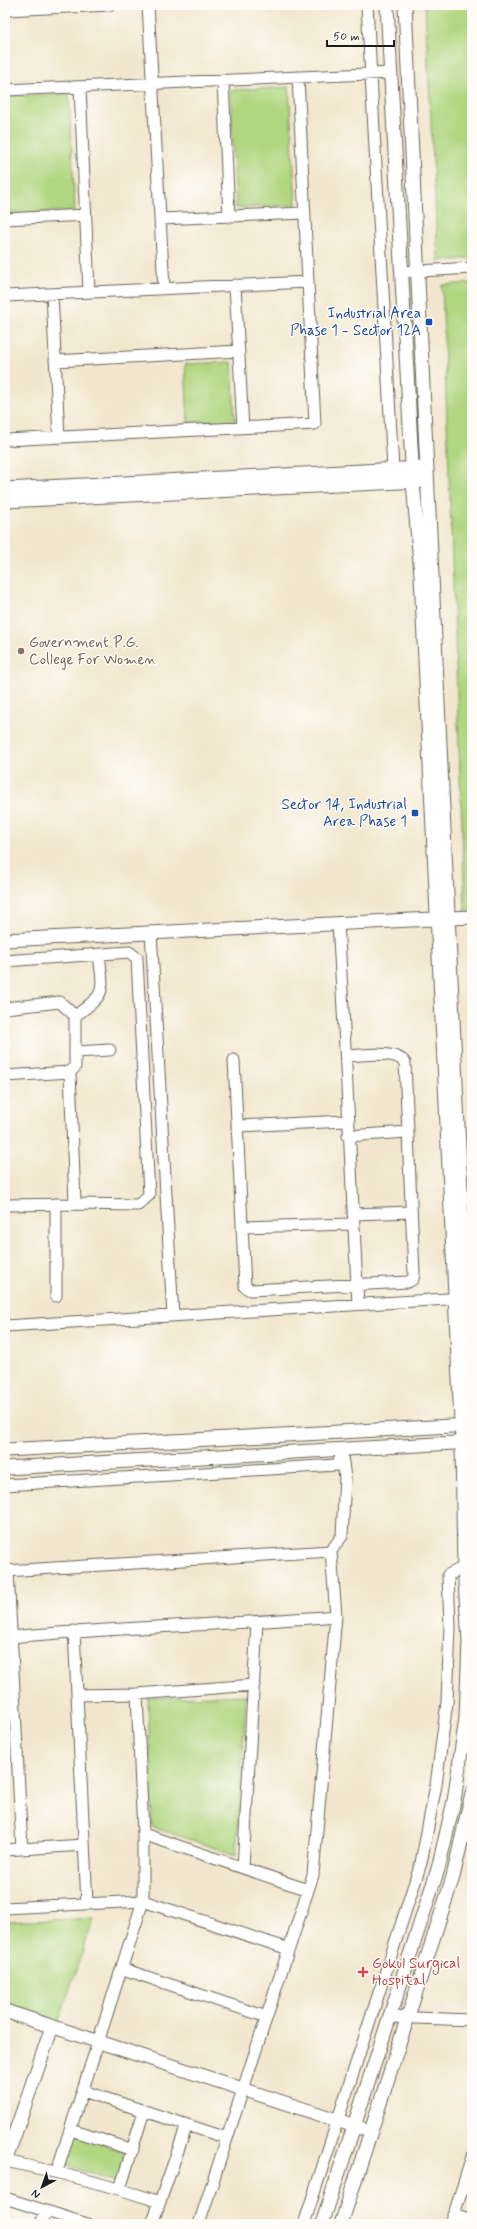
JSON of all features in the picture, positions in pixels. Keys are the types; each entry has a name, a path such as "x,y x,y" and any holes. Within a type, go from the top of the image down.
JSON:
{"street":[{"path":"10,8 110,5"},
{"path":"148,5 164,288"},
{"path":"367,5 393,469"},
{"path":"386,5 412,468 421,575 443,918"},
{"path":"322,2224 438,1869 467,1746 466,1718 470,1641 464,1567 468,1424 460,1298 443,918 428,474 405,5"},
{"path":"5,90 391,73"},
{"path":"5,440 315,424 298,77"},
{"path":"223,80 229,217"},
{"path":"80,87 89,292"},
{"path":"160,219 305,213"},
{"path":"5,219 86,215"},
{"path":"402,272 472,268"},
{"path":"5,296 308,282"},
{"path":"235,285 243,428"},
{"path":"52,294 59,438"},
{"path":"55,361 239,351"},
{"path":"5,489 412,468 428,474"},
{"path":"5,501 413,482 428,474"},
{"path":"5,940 472,917"},
{"path":"338,923 346,1056 347,1121 358,1304"},
{"path":"151,932 173,1316"},
{"path":"5,961 129,952 137,958 148,1194 138,1205 5,1205"},
{"path":"75,1016 94,1002 100,995 102,989 99,954"},
{"path":"5,1008 60,1002 75,1016 75,1067 70,1072 5,1076"},
{"path":"75,1052 110,1050"},
{"path":"234,1060 245,1287 250,1290 408,1282 413,1279 404,1062 402,1058 395,1054 346,1056"},
{"path":"70,1072 75,1204"},
{"path":"237,1126 347,1121"},
{"path":"348,1136 408,1132"},
{"path":"56,1204 56,1296"},
{"path":"242,1228 353,1219 411,1212"},
{"path":"5,1326 460,1298"},
{"path":"5,1450 468,1424"},
{"path":"5,1468 343,1452 467,1442"},
{"path":"5,1485 337,1465 343,1452"},
{"path":"199,2224 313,1875 336,1616 331,1551 342,1536 345,1478 343,1452"},
{"path":"22,1849 6,1571 331,1551"},
{"path":"304,2224 421,1863 436,1785 447,1702 450,1627 448,1575 464,1567"},
{"path":"11,1637 74,1631 257,1623 336,1616"},
{"path":"243,1868 257,1623"},
{"path":"74,1631 87,1904"},
{"path":"77,1695 137,1694 254,1685"},
{"path":"57,2172 123,1969 143,1901 143,1834 137,1694"},
{"path":"341,2224 453,1877 472,1793"},
{"path":"143,1834 308,1890"},
{"path":"5,1850 84,1845"},
{"path":"5,1908 143,1901 289,1949"},
{"path":"123,1969 267,2017"},
{"path":"5,2011 371,2131"},
{"path":"389,2017 472,2020"},
{"path":"52,2027 5,2162 57,2172 120,2189 160,2202"},
{"path":"83,2091 227,2138"},
{"path":"120,2189 144,2111"},
{"path":"152,2224 187,2125"},
{"path":"71,2130 133,2150"},
{"path":"472,2157 452,2219 472,2221"},
{"path":"5,2198 85,2224"},
{"path":"41,2224 45,2211"}],"green space":[{"path":"425,5 472,5 472,258 438,261"},
{"path":"289,87 296,205 236,208 230,90"},
{"path":"69,94 75,211 6,213 5,96"},
{"path":"472,283 472,911 465,911 442,285"},
{"path":"232,362 235,421 188,422 185,364"},
{"path":"246,1695 236,1855 152,1827 148,1698"},
{"path":"94,1918 58,2023 5,2003 5,1922"},
{"path":"76,2134 129,2153 119,2183 65,2164"}],"place":[{"name":"Industrial Area Phase 1 - Sector 12A","path":"429,322"},
{"name":"Government P.G. College For Women","path":"21,651"},
{"name":"Sector 14, Industrial Area Phase 1","path":"415,813"},
{"name":"Gokul Surgical Hospital","path":"363,1972"}]}
